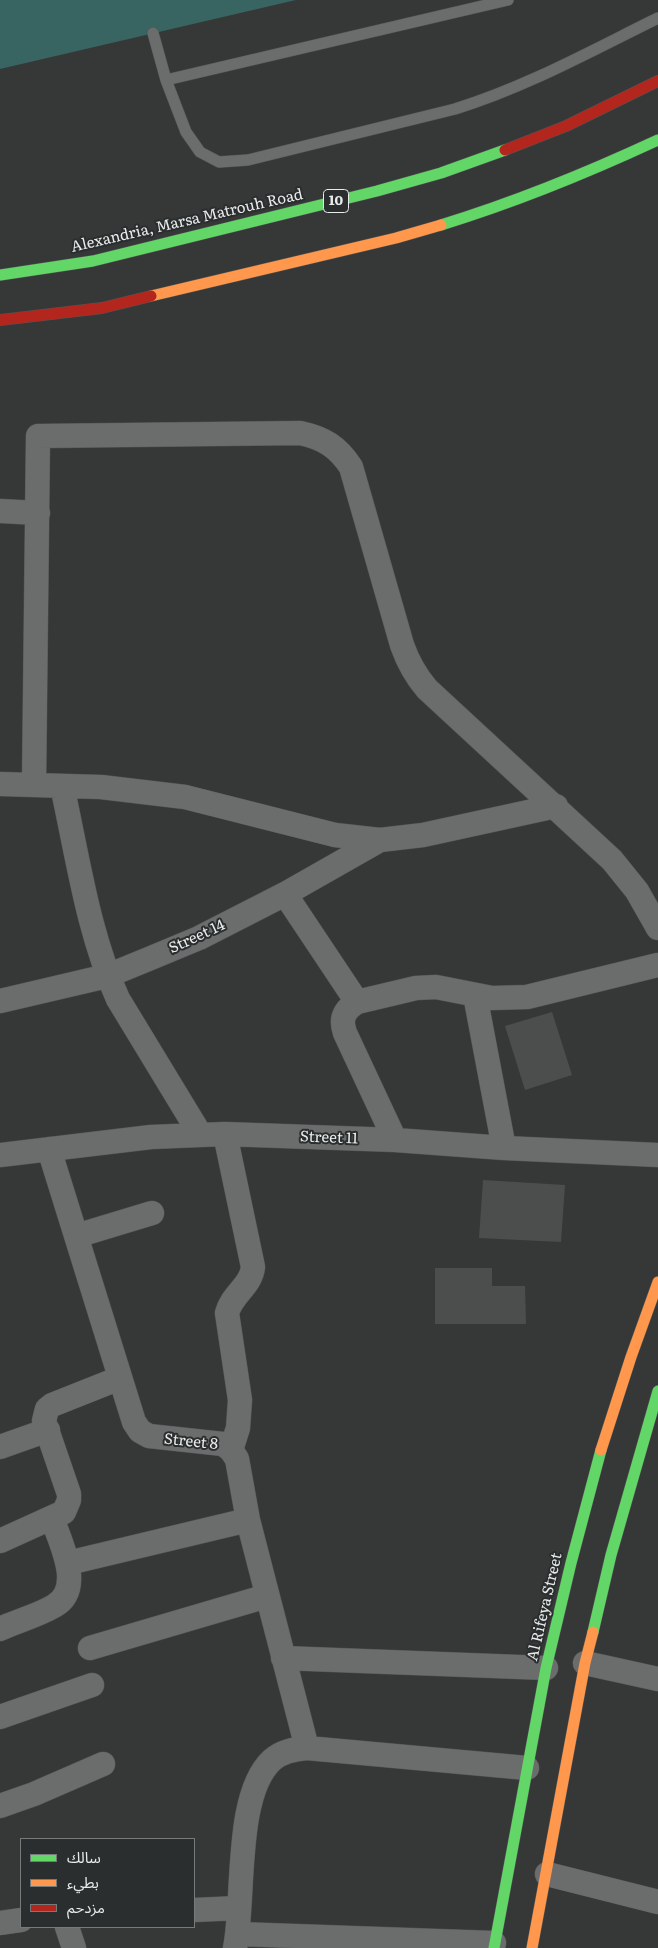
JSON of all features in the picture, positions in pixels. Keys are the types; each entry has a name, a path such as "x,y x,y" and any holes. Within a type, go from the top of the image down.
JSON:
{"main road":[{"name":"Alexandria, Marsa Matrouh Road","path":"0,275 93,261 414,181 495,154 557,129 627,98 658,81"},
{"path":"0,320 102,308 396,238 528,196 593,170 658,140"},
{"name":"Al Rifeya Street","path":"494,1946 546,1668 571,1563 598,1460 631,1357 658,1282"},
{"path":"532,1948 585,1663 611,1555 649,1452 658,1391"}],"street":[{"path":"34,785 38,436 300,433 316,436 330,443 342,454 351,467 402,645 416,676 427,689 556,806 612,860 637,891 658,928"},
{"path":"0,511 38,513"},
{"path":"0,784 101,787 185,797 335,835 380,840 424,835 556,806"},
{"path":"62,786 97,948 107,976 118,1000 200,1134"},
{"name":"Street 14","path":"0,1001 107,976 198,938 285,894 380,840"},
{"path":"285,894 357,1002"},
{"path":"395,1140 342,1024 343,1015 349,1007 357,1002 416,988 436,987 492,998 527,996 658,965"},
{"path":"475,995 504,1148"},
{"path":"225,1134 253,1267 250,1279 232,1300 227,1312 240,1400 238,1428 231,1450"},
{"name":"Street 11","path":"0,1155 151,1137 225,1134 395,1140 504,1148 658,1155"},
{"name":"Street 8","path":"49,1150 134,1422 140,1431 149,1436 213,1441 223,1444 231,1450 237,1459 248,1520 307,1748"},
{"path":"76,1236 152,1213"},
{"path":"0,1541 64,1512 69,1500 69,1494 44,1421 45,1414 52,1405 120,1378"},
{"path":"0,1447 48,1430"},
{"path":"0,1629 55,1606 63,1597 70,1575 68,1563 52,1518"},
{"path":"68,1563 248,1520"},
{"path":"90,1648 267,1596"},
{"path":"283,1658 546,1668"},
{"path":"585,1663 658,1680"},
{"path":"0,1717 92,1685"},
{"path":"494,1946 237,1941 241,1865 247,1823 254,1790 261,1772 273,1759 289,1750 307,1748 527,1768"},
{"path":"0,1805 34,1794 103,1764"},
{"path":"546,1874 658,1902"},
{"path":"195,1910 239,1908"},
{"path":"0,1922 20,1920"},
{"path":"67,1928 74,1948"}],"lane":[{"path":"166,80 508,0"},
{"path":"153,33 166,80 186,132 200,152 219,162 248,160 456,109 489,99 522,86 658,18"}],"shaded area":[{"path":"0,0 296,0 0,69"}],"building":[{"path":"552,1012 572,1075 525,1090 505,1026"},
{"path":"483,1180 565,1185 561,1242 479,1238"},
{"path":"435,1268 492,1268 492,1286 525,1286 526,1324 435,1324"}],"traffic: fast":[{"path":"441,225 497,207 551,186 658,140"},
{"path":"0,275 93,261 377,191 441,173 505,150"},
{"path":"593,1632 611,1555 658,1391"},
{"path":"494,1948 546,1668 601,1450"}],"traffic: slow":[{"path":"151,296 396,238 441,225"},
{"path":"601,1450 658,1282"},
{"path":"532,1948 585,1663 593,1632"}],"traffic: jam":[{"path":"505,150 566,126 658,81"},
{"path":"0,320 102,308 151,296"}]}
